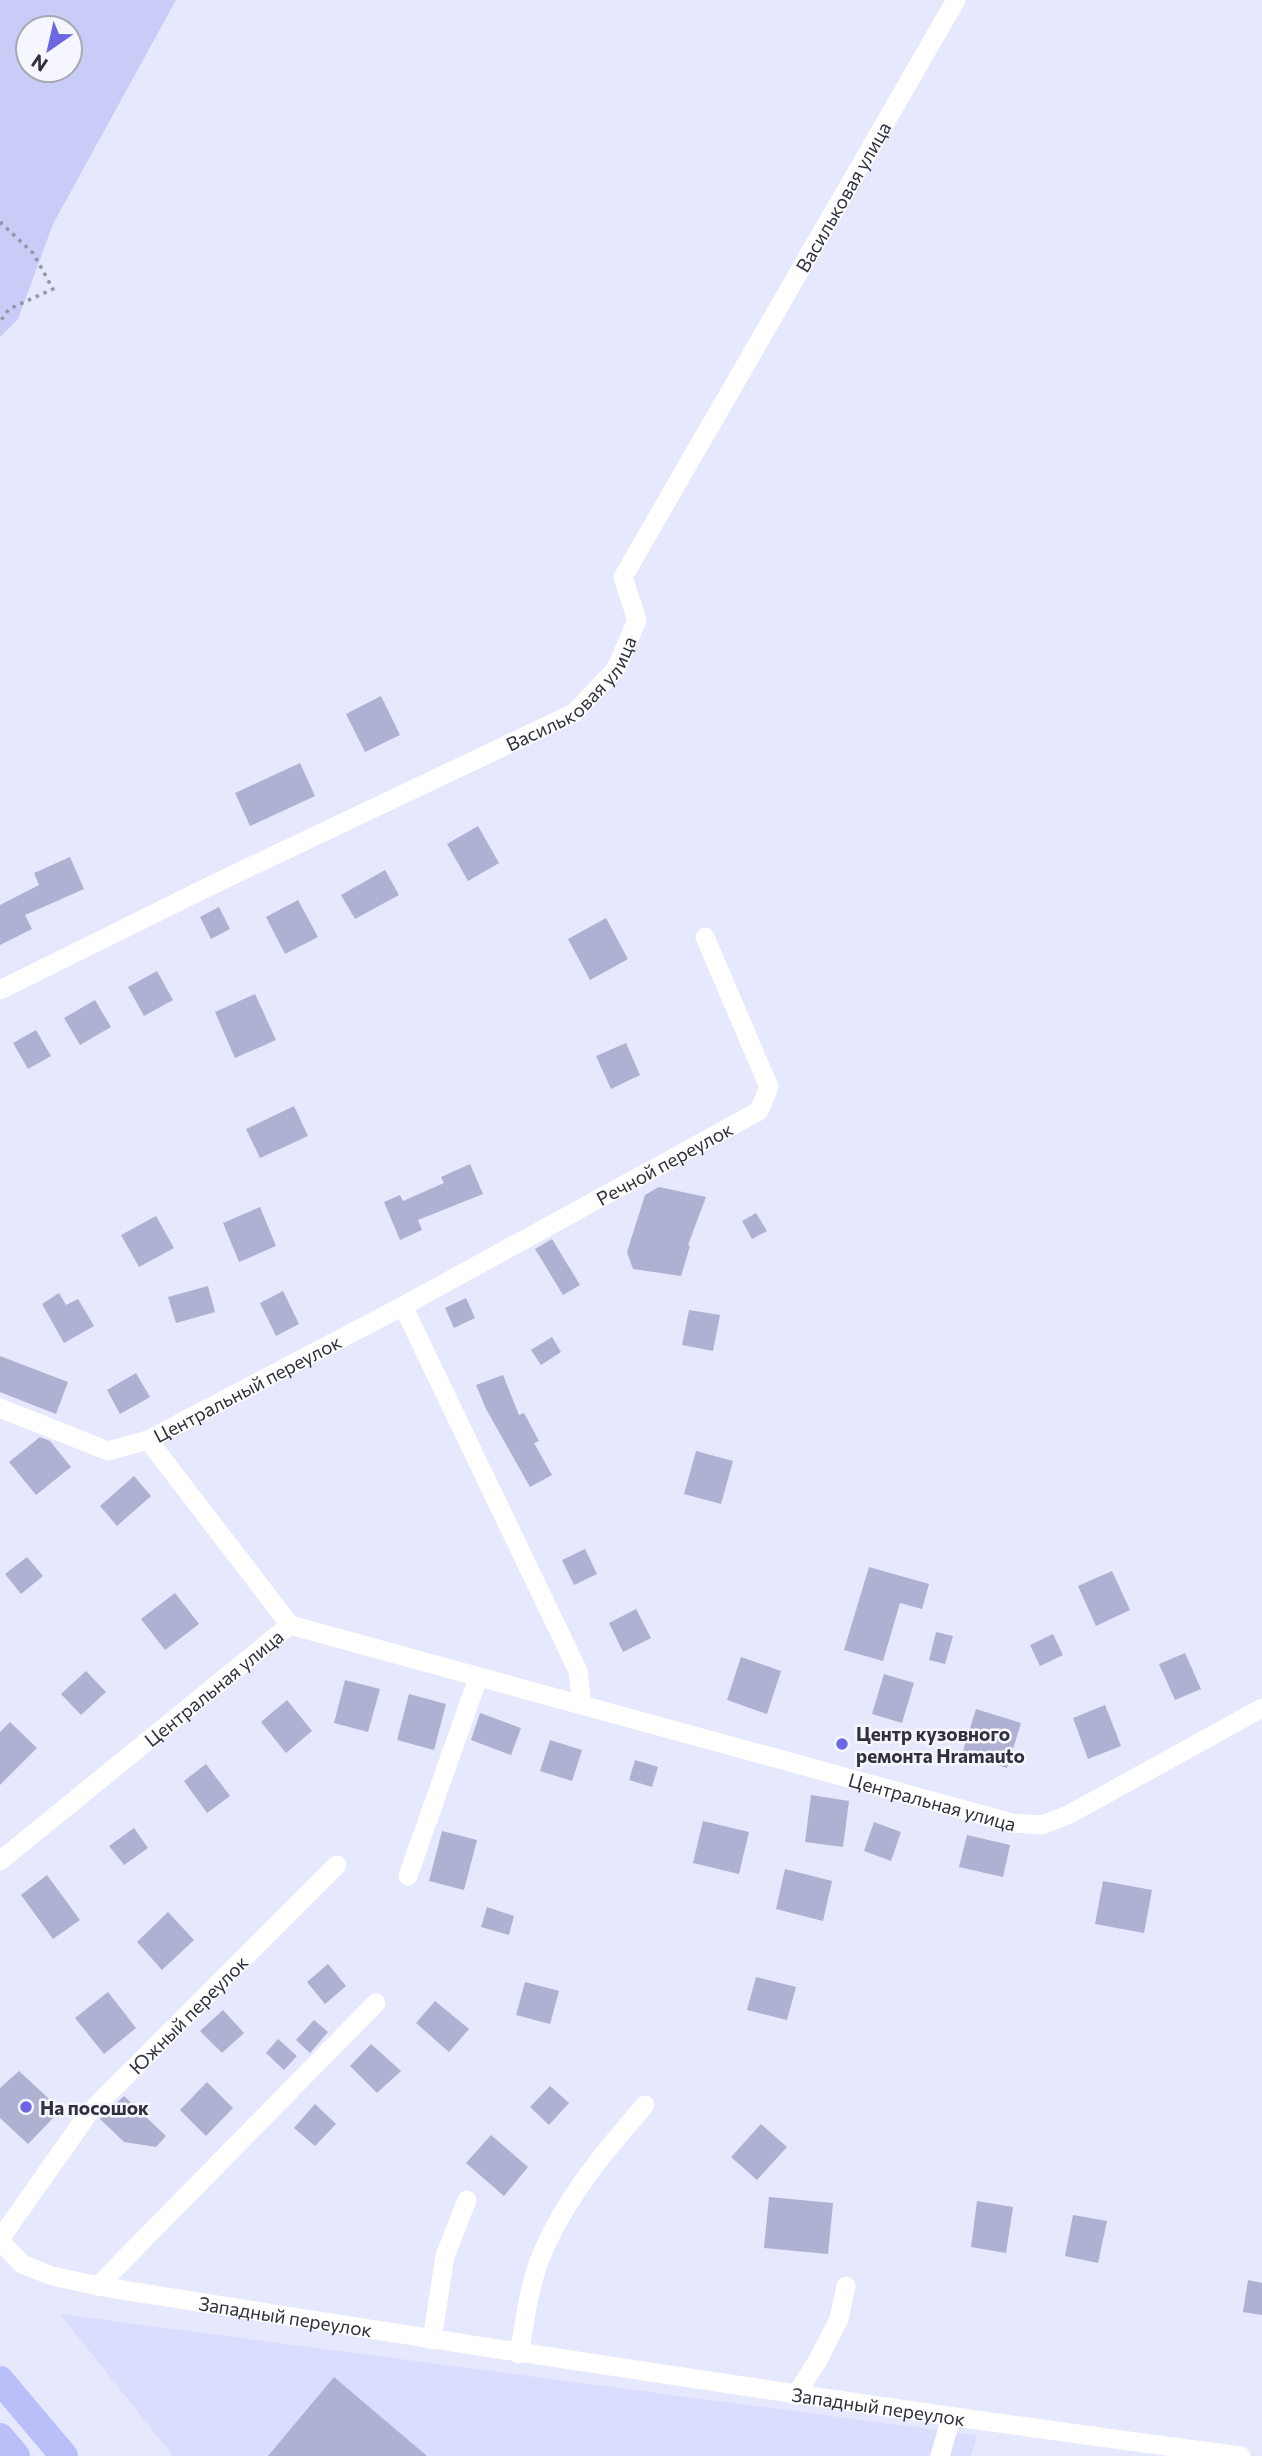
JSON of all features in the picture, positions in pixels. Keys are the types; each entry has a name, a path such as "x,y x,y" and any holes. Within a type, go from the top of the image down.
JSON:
{"highway":[{"path":"0,2380 59,2450"},
{"path":"0,2437 16,2456"}],"street":[{"name":"Васильковая улица","path":"0,990 212,884 574,713 616,669 637,620 622,577 956,0"},
{"name":"Речной переулок","path":"403,1306 759,1111 769,1087 705,937"},
{"name":"Центральный переулок","path":"290,1625 148,1440 403,1306"},
{"path":"403,1306 578,1671 582,1705"},
{"path":"0,1408 108,1451 148,1440"},
{"name":"Центральная улица","path":"0,1861 290,1625 1012,1823 1042,1825 1068,1815 1262,1708"},
{"path":"408,1876 478,1678"},
{"name":"Южный переулок","path":"0,2240 88,2115 337,1865"},
{"path":"98,2286 376,2003"},
{"path":"519,2354 539,2261 565,2209 600,2157 645,2105"},
{"path":"432,2340 445,2256 467,2200"},
{"name":"Западный переулок","path":"0,2240 22,2264 52,2276 98,2286 519,2354 951,2418 1241,2456"},
{"path":"796,2395 839,2319 846,2286"},
{"path":"0,2368 59,2450"},
{"path":"940,2456 951,2418"}],"path":[{"path":"0,222 33,253 53,289 9,309 0,322"}],"shaded area":[{"path":"0,0 176,0 53,224 18,319 0,337"},
{"path":"60,2314 977,2436 971,2456 173,2456"}],"building":[{"path":"381,696 400,735 365,752 346,714"},
{"path":"300,763 315,796 250,826 235,793"},
{"path":"478,826 499,863 468,881 447,844"},
{"path":"70,857 84,889 25,915 32,929 0,945 0,905 39,885 34,873"},
{"path":"385,870 399,895 355,919 341,895"},
{"path":"298,900 318,937 285,954 266,917"},
{"path":"219,907 230,929 211,939 200,917"},
{"path":"606,918 628,959 590,980 568,939"},
{"path":"157,971 173,1000 144,1016 128,987"},
{"path":"255,994 276,1040 235,1058 215,1012"},
{"path":"95,1000 111,1027 80,1045 64,1018"},
{"path":"36,1030 51,1056 28,1069 13,1043"},
{"path":"626,1043 640,1075 611,1089 596,1056"},
{"path":"294,1106 308,1136 260,1158 246,1129"},
{"path":"470,1164 483,1194 418,1220 422,1230 400,1240 384,1202 400,1195 403,1201 444,1183 441,1177"},
{"path":"659,1187 706,1197 688,1245 690,1246 681,1276 633,1269 627,1252 645,1195"},
{"path":"260,1207 276,1246 239,1262 223,1223"},
{"path":"756,1213 767,1231 752,1239 742,1221"},
{"path":"156,1216 174,1248 139,1267 121,1235"},
{"path":"552,1239 580,1285 563,1295 535,1249"},
{"path":"208,1286 215,1312 176,1323 168,1297"},
{"path":"283,1291 299,1324 276,1336 260,1303"},
{"path":"59,1293 66,1305 78,1299 94,1326 64,1343 42,1304"},
{"path":"466,1298 475,1318 454,1328 445,1308"},
{"path":"689,1310 720,1315 713,1351 682,1345"},
{"path":"552,1337 561,1352 541,1365 531,1350"},
{"path":"0,1356 68,1382 56,1414 0,1392"},
{"path":"136,1373 150,1397 120,1414 107,1390"},
{"path":"503,1375 519,1415 524,1413 539,1441 534,1443 552,1475 530,1487 486,1409 476,1385"},
{"path":"40,1437 50,1441 71,1467 36,1495 9,1462"},
{"path":"696,1451 733,1461 721,1504 684,1494"},
{"path":"134,1476 151,1496 117,1526 100,1506"},
{"path":"585,1549 597,1574 574,1585 562,1560"},
{"path":"27,1557 43,1576 21,1594 5,1574"},
{"path":"869,1567 929,1584 922,1609 900,1603 883,1661 844,1650"},
{"path":"1112,1571 1130,1610 1096,1626 1078,1586"},
{"path":"175,1593 199,1624 165,1650 141,1619"},
{"path":"636,1609 651,1638 623,1652 609,1623"},
{"path":"936,1632 953,1636 945,1664 929,1660"},
{"path":"1053,1634 1063,1655 1040,1666 1030,1645"},
{"path":"1185,1653 1201,1689 1175,1700 1159,1664"},
{"path":"741,1657 781,1671 767,1714 727,1700"},
{"path":"86,1671 106,1692 81,1715 61,1694"},
{"path":"884,1674 914,1683 902,1723 872,1714"},
{"path":"345,1680 380,1689 368,1732 334,1723"},
{"path":"409,1694 446,1704 434,1750 397,1740"},
{"path":"287,1700 312,1731 286,1753 261,1722"},
{"path":"1105,1705 1121,1746 1088,1759 1073,1718"},
{"path":"976,1709 1021,1723 1007,1768 962,1754"},
{"path":"480,1713 521,1728 511,1755 471,1740"},
{"path":"10,1722 37,1748 0,1785 0,1732"},
{"path":"550,1740 582,1750 572,1781 540,1771"},
{"path":"635,1760 658,1767 652,1787 629,1780"},
{"path":"206,1764 230,1796 207,1813 184,1781"},
{"path":"811,1795 849,1801 843,1847 805,1842"},
{"path":"703,1821 749,1832 739,1874 693,1863"},
{"path":"874,1822 901,1832 891,1861 864,1851"},
{"path":"134,1828 148,1848 124,1865 109,1846"},
{"path":"442,1831 477,1840 464,1890 429,1881"},
{"path":"967,1835 1010,1845 1003,1877 959,1867"},
{"path":"785,1869 832,1881 823,1921 776,1909"},
{"path":"47,1875 80,1920 53,1939 21,1895"},
{"path":"1103,1881 1152,1890 1144,1933 1095,1924"},
{"path":"487,1907 514,1916 509,1935 481,1927"},
{"path":"168,1912 194,1940 162,1970 137,1942"},
{"path":"328,1964 346,1986 325,2004 307,1982"},
{"path":"756,1977 796,1987 787,2020 747,2010"},
{"path":"525,1982 559,1991 550,2024 516,2015"},
{"path":"108,1992 136,2028 104,2054 75,2018"},
{"path":"435,2001 469,2029 449,2052 416,2023"},
{"path":"223,2010 244,2033 222,2053 200,2031"},
{"path":"314,2020 328,2032 310,2053 296,2040"},
{"path":"278,2039 297,2056 284,2070 266,2053"},
{"path":"371,2044 401,2071 377,2093 350,2066"},
{"path":"19,2071 61,2110 28,2144 0,2118 0,2088"},
{"path":"207,2082 233,2108 206,2136 180,2110"},
{"path":"550,2086 569,2103 549,2125 530,2107"},
{"path":"124,2096 166,2136 156,2147 124,2142 100,2119"},
{"path":"315,2104 336,2124 315,2146 294,2128"},
{"path":"761,2124 787,2147 757,2180 731,2157"},
{"path":"491,2135 528,2167 504,2196 466,2163"},
{"path":"769,2197 833,2203 828,2254 764,2248"},
{"path":"977,2201 1013,2207 1006,2253 971,2247"},
{"path":"1073,2215 1107,2221 1098,2263 1065,2256"},
{"path":"1248,2280 1262,2283 1262,2315 1243,2312"},
{"path":"334,2377 427,2456 268,2456"}],"place":[{"name":"Центр кузовного ремонта Hramauto","path":"842,1744"},
{"name":"На посошок","path":"26,2107"}]}
